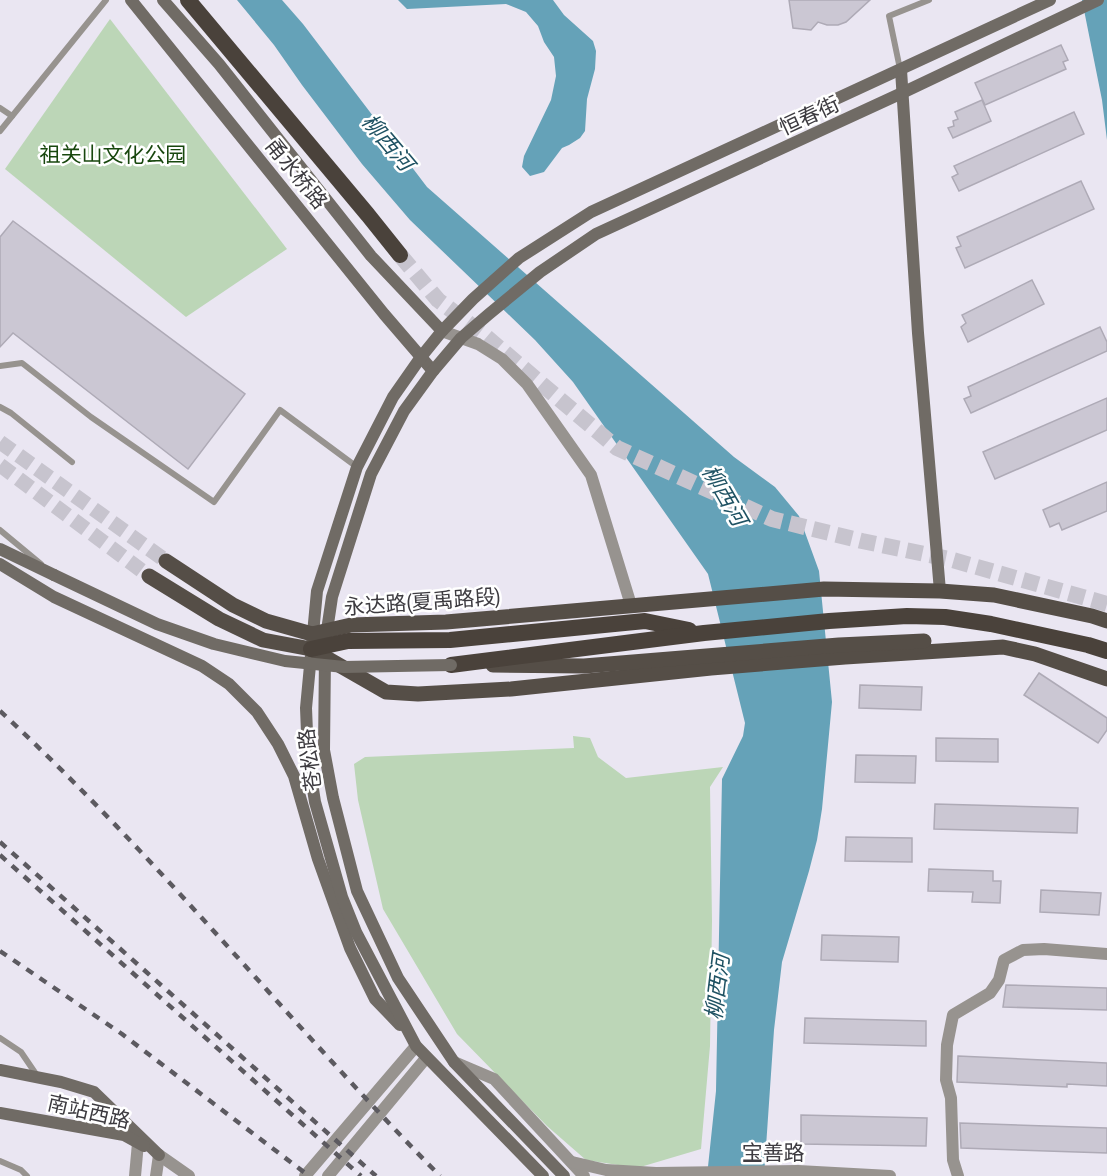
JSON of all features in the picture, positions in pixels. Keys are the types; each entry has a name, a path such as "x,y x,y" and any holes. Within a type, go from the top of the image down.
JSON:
{"highway":[{"path":"188,0 400,255"},
{"path":"451,665 704,633 907,616 945,617 1023,631 1107,651"},
{"path":"319,640 450,640 645,621 704,633"}],"main road":[{"name":"甬水桥路","path":"130,0 433,370"},
{"name":"甬水桥路","path":"163,0 219,64 371,256 442,331"},
{"name":"恒春街","path":"473,299 519,258 591,212 1050,0"},
{"name":"恒春街","path":"489,314 540,272 596,234 1098,0"},
{"path":"900,70 918,333 940,591 994,595 1107,621"},
{"name":"苍松路","path":"473,299 421,357 393,398 357,467 317,591 324,750 333,798 357,891 398,978 454,1062 564,1176"},
{"name":"苍松路","path":"489,314 461,338 433,370 404,411 371,474 319,640 306,708 308,757 315,802 342,897 356,932 416,1046 543,1176"},
{"path":"0,549 157,624 214,644 275,658 344,667 584,666 708,662 842,651 1003,647 1035,654 1107,679"},
{"name":"永达路(夏禹路段)","path":"166,561 233,605 257,617 319,640 386,692 511,689 708,662"},
{"path":"0,564 54,597 202,666 229,684 257,712 278,744 294,776 318,859 350,948 375,999 410,1034"},
{"path":"149,576 219,619 262,640 319,640"},
{"name":"永达路(夏禹路段)","path":"319,640 351,625 446,622 824,589 940,591"},
{"name":"南站西路","path":"0,1070 94,1092 159,1155"},
{"name":"南站西路","path":"0,1113 124,1135 159,1155"}],"street":[{"path":"442,331 478,344 502,359 527,384 591,475 631,605"},
{"path":"957,1176 953,1160 951,1098 946,1080 947,1045 953,1015 990,993 999,980 1004,960 1023,950 1107,954"},
{"path":"305,1176 416,1046"},
{"path":"328,1176 426,1058"},
{"path":"454,1062 494,1079 584,1176"},
{"path":"135,1176 138,1143"},
{"path":"156,1176 159,1155 189,1176"},
{"name":"宝善路","path":"572,1162 606,1170 653,1174 798,1171 890,1176"}],"lane":[{"path":"0,131 106,0"},
{"path":"900,70 889,16 929,0"},
{"path":"0,108 12,116"},
{"path":"0,366 22,363 91,417 214,502 280,410 357,467"},
{"path":"0,407 11,413 72,462"},
{"path":"0,530 54,575"},
{"path":"0,1038 21,1052 39,1078"},
{"path":"0,1161 21,1170 27,1176"}],"green space":[{"name":"祖关山文化公园","path":"110,19 287,249 186,317 5,169"},
{"path":"573,736 590,738 598,757 626,778 723,767 710,787 712,921 710,1046 701,1149 637,1168 586,1160 547,1126 457,1034 383,909 358,800 354,764 365,757 574,748"}],"water":[{"name":"柳西河","path":"237,0 282,0 303,24 427,187 734,457 775,487 799,516 819,571 832,702 817,840 782,962 774,1030 764,1176 707,1176 716,1091 722,779 743,736 745,723 708,574 573,382 535,340 410,220 362,164 274,45"},
{"path":"398,0 553,0 564,15 593,41 596,51 595,69 587,99 585,131 580,138 562,148 544,172 530,176 522,167 524,156 551,100 556,76 554,57 544,42 538,26 526,12 506,4 407,9"},
{"path":"1082,0 1107,0 1107,140 1102,100"}],"building":[{"path":"789,0 870,0 846,22 827,25 818,22 811,30 793,28"},
{"path":"1061,45 1068,60 1063,62 1066,69 985,105 975,83"},
{"path":"982,100 991,121 953,138 948,128 954,126 953,121 958,119 955,112"},
{"path":"1074,112 1084,134 959,191 952,177 958,174 954,166"},
{"path":"1081,181 1094,209 965,268 956,248 961,246 957,237"},
{"path":"13,221 245,394 188,469 13,333 0,347 0,237"},
{"path":"1032,280 1044,304 968,342 961,327 966,323 962,315"},
{"path":"1100,327 1107,342 1107,351 971,413 964,399 971,396 968,387"},
{"path":"1107,398 1107,430 995,479 983,452"},
{"path":"1107,482 1107,511 1062,530 1059,523 1050,527 1043,510"},
{"path":"1039,673 1107,718 1107,730 1098,743 1024,695"},
{"path":"860,685 922,687 921,710 859,708"},
{"path":"936,738 998,739 998,762 936,761"},
{"path":"856,755 916,756 915,783 855,782"},
{"path":"935,804 1078,808 1077,833 934,829"},
{"path":"846,837 912,838 912,862 845,861"},
{"path":"929,869 993,871 993,881 1001,881 1000,903 972,902 973,892 928,891"},
{"path":"1041,890 1101,893 1099,915 1040,912"},
{"path":"822,935 899,937 898,962 821,960"},
{"path":"1006,985 1107,988 1107,1010 1003,1007"},
{"path":"805,1018 926,1021 926,1046 804,1043"},
{"path":"958,1056 1107,1063 1107,1086 1067,1084 1067,1087 957,1082"},
{"path":"801,1115 927,1118 926,1146 801,1144"},
{"path":"960,1123 1107,1128 1107,1153 961,1148"}],"tunnel":[{"path":"400,255 438,300 484,335 617,448 772,519 949,559 1107,604"},
{"path":"0,442 166,561"},
{"path":"0,465 149,576"}],"railway":[{"path":"0,711 114,823 330,1060 440,1176"},
{"path":"0,842 376,1176"},
{"path":"0,855 361,1176"},
{"path":"0,951 122,1034 309,1176"}]}
